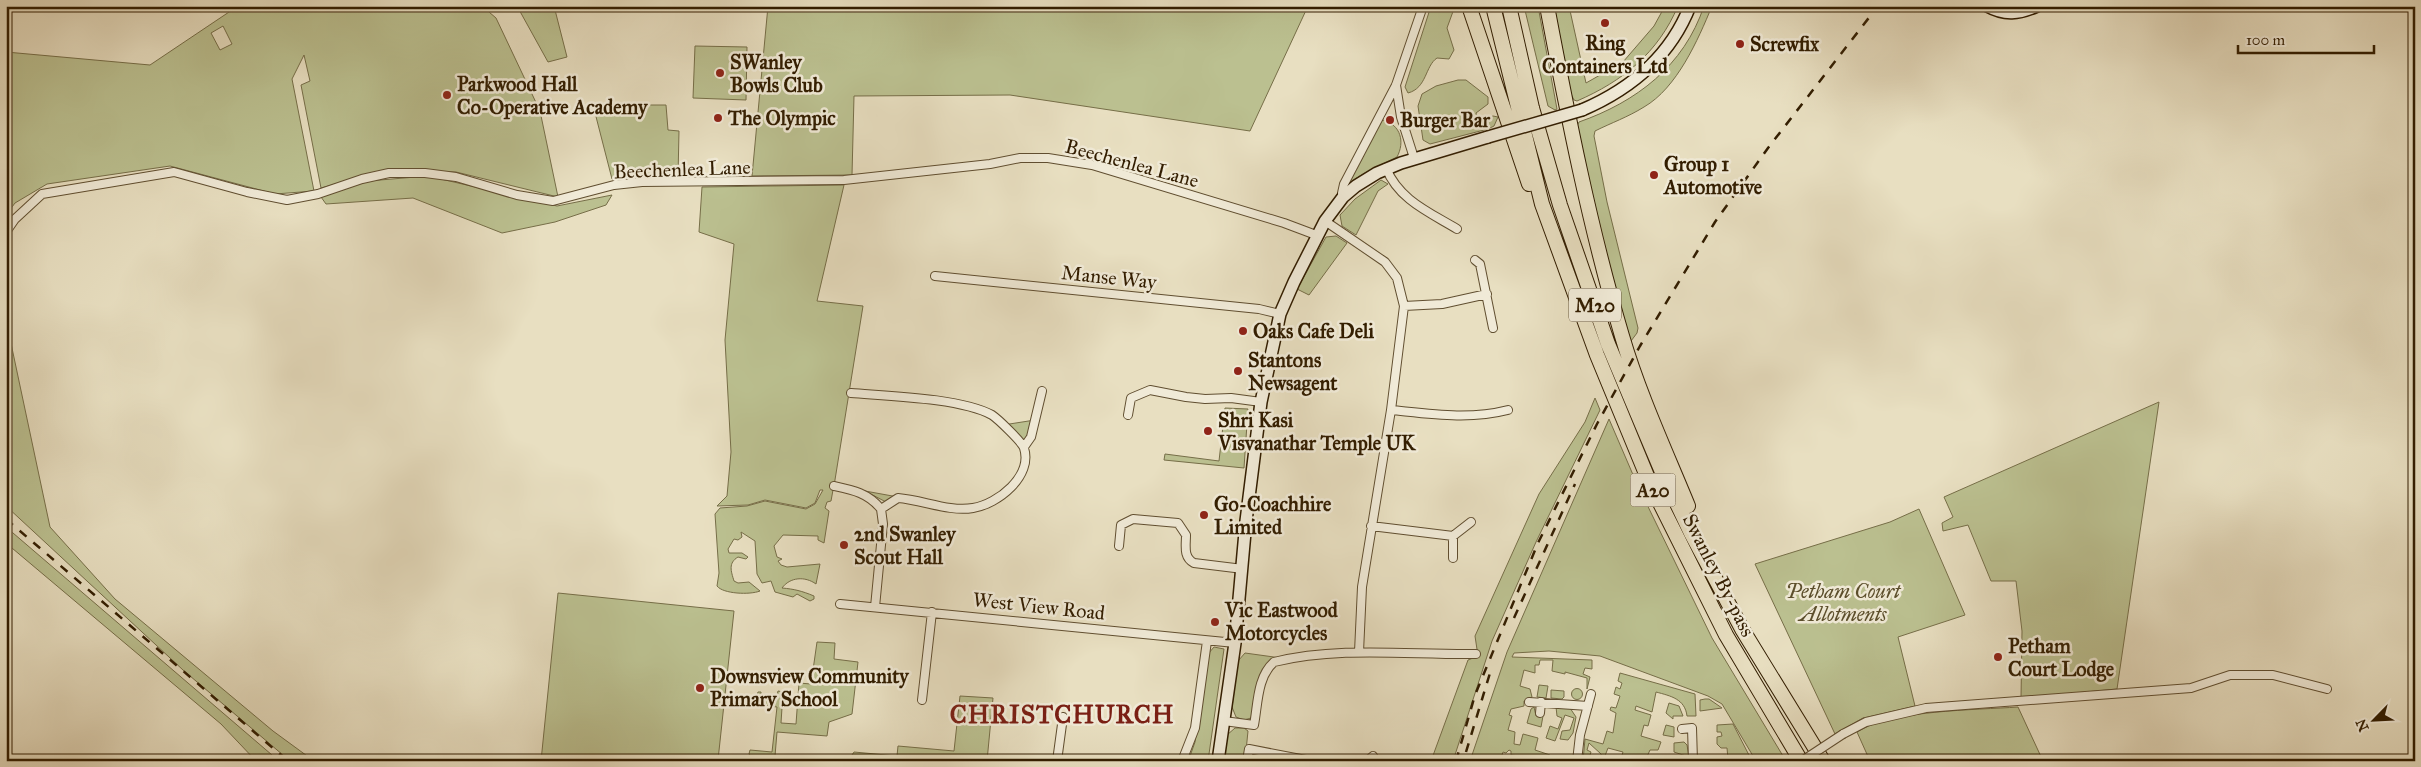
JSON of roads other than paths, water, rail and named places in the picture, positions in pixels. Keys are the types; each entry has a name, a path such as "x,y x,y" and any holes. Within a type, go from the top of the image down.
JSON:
{"highway":[{"name":"A20","path":"1469,6 1528,182 1542,204"},
{"path":"1493,6 1542,204"},
{"name":"M20","path":"1510,6 1535,117 1560,205 1608,344 1662,472 1691,533 1722,588"},
{"name":"A20","path":"1547,6 1561,83 1598,248 1623,338 1647,407 1722,588"},
{"name":"Swanley By-pass","path":"1542,204 1597,354 1649,481 1726,635 1801,761"},
{"name":"Swanley By-pass","path":"1722,588 1742,629 1823,761"}],"main road":[{"path":"1218,761 1235,643 1246,521 1261,402 1280,314 1316,235 1343,197 1366,179 1386,168 1414,158 1582,110 1619,92 1646,71 1672,43 1690,6"},
{"path":"1987,6 1999,12 2010,14 2037,6"}],"street":[{"path":"1343,197 1344,184 1396,85 1421,12"},
{"path":"1396,85 1401,117 1414,158"},
{"name":"Beechenlea Lane","path":"6,232 15,219 42,194 174,172 247,192 287,200 318,194 362,179 389,173 425,173 456,177 517,195 553,201 614,185 642,182 736,183 853,180 990,164 1020,158 1048,158 1092,165 1279,221 1316,235"},
{"path":"1386,168 1395,187 1405,196 1457,229"},
{"path":"1325,221 1385,262 1397,278 1404,306 1391,410 1362,587 1359,652"},
{"path":"1475,260 1480,264 1493,328"},
{"name":"Manse Way","path":"935,276 1260,309 1280,314"},
{"path":"1404,306 1442,304 1487,294"},
{"path":"1128,415 1131,398 1150,390 1186,397 1231,398 1261,402"},
{"path":"1024,447 1031,437 1042,391"},
{"path":"850,393 926,399 981,410 994,416 1024,447 1025,456 1018,480 997,500 988,504 972,508 959,508 898,498 881,509"},
{"path":"1391,410 1462,416 1483,416 1508,410"},
{"path":"834,486 858,491 873,500 881,509 883,524 875,607"},
{"path":"1119,546 1121,526 1126,521 1133,519 1178,523 1186,535 1186,554 1188,560 1194,564 1243,569"},
{"path":"1371,526 1453,536 1470,522"},
{"path":"1453,536 1453,558"},
{"name":"West View Road","path":"840,604 1235,643"},
{"path":"922,700 932,612"},
{"path":"1182,761 1195,728 1207,641"},
{"path":"1224,721 1254,725 1262,679 1266,669 1274,662 1359,652 1433,655 1476,654"},
{"path":"1801,761 1843,734 1866,722 1926,708 2191,688 2230,675 2273,676 2327,689"},
{"path":"1577,761 1580,735 1590,694"},
{"path":"1529,702 1588,706"},
{"path":"1540,713 1541,702"},
{"path":"1057,761 1063,717"},
{"path":"1682,729 1692,728 1694,761"},
{"path":"1247,761 1249,750 1311,761"}],"railway":[{"path":"1456,761 1475,695 1538,543 1597,424 1640,346 1715,222 1768,148 1878,6"},
{"path":"1514,618 1575,484"},
{"path":"6,519 288,761"},
{"path":"1466,752 1490,673"}],"place":[{"name":"Ring Containers Ltd","path":"1605,23"},
{"name":"Screwfix","path":"1740,44"},
{"name":"SWanley Bowls Club","path":"720,73"},
{"name":"Parkwood Hall Co-Operative Academy","path":"447,95"},
{"name":"The Olympic","path":"718,118"},
{"name":"Burger Bar","path":"1390,120"},
{"name":"Group 1 Automotive","path":"1654,175"},
{"name":"Oaks Cafe Deli","path":"1243,331"},
{"name":"Stantons Newsagent","path":"1238,371"},
{"name":"Shri Kasi Visvanathar Temple UK","path":"1208,431"},
{"name":"Go-Coachhire Limited","path":"1204,515"},
{"name":"2nd Swanley Scout Hall","path":"844,545"},
{"name":"Vic Eastwood Motorcycles","path":"1215,622"},
{"name":"Petham Court Lodge","path":"1998,657"},
{"name":"Downsview Community Primary School","path":"700,688"}],"district":[{"name":"CHRISTCHURCH","path":"1062,714"}],"park label":[{"name":"Petham Court Allotments","path":"1843,602"}]}
